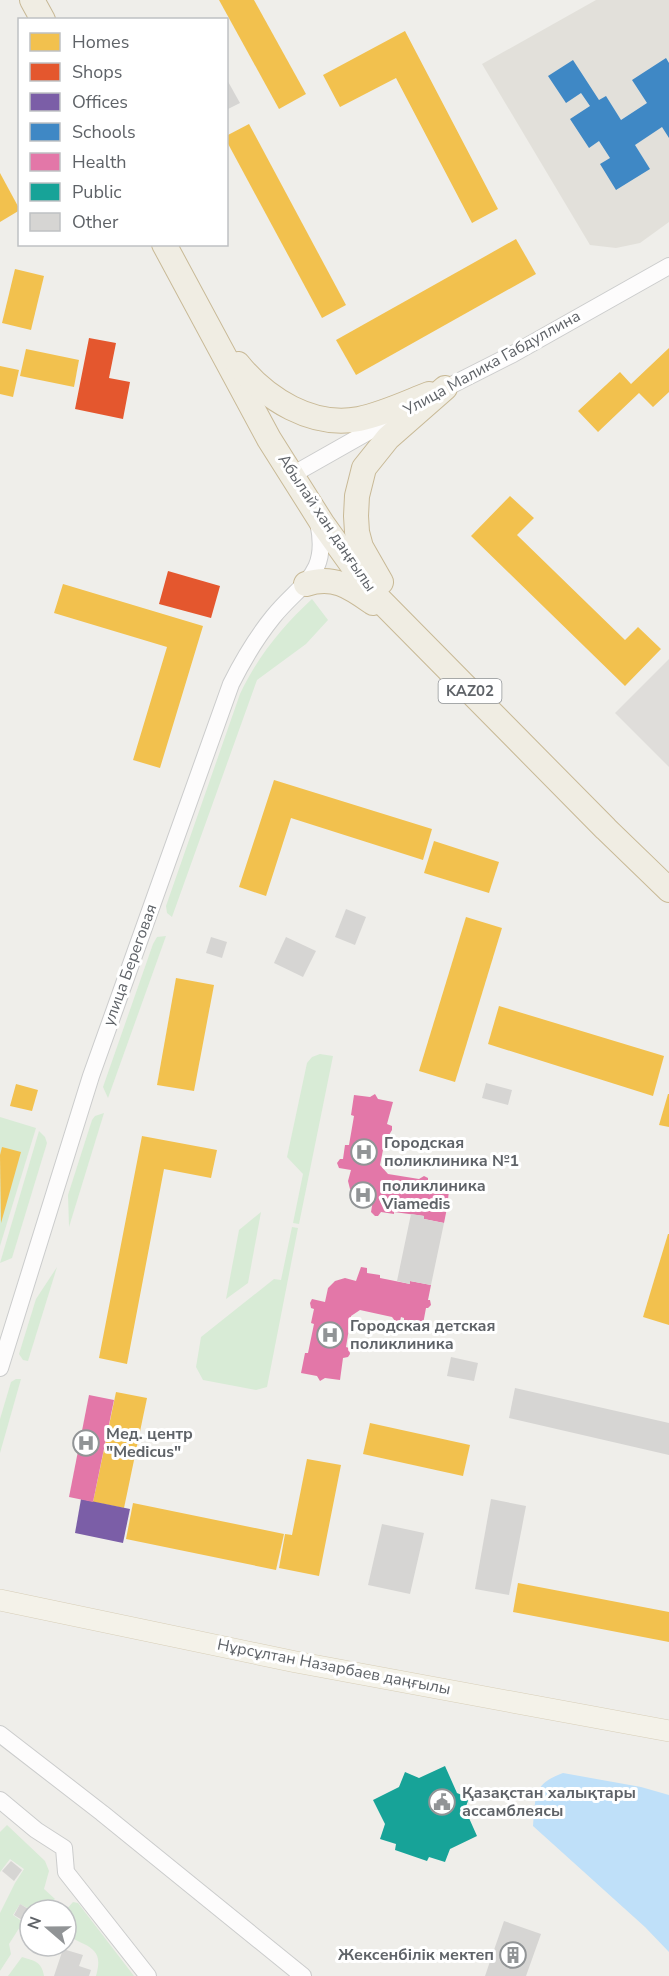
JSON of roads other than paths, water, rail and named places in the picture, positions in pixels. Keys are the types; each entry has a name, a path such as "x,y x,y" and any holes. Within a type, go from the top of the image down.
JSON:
{"highway":[{"path":"32,0 42,18"},
{"name":"Абылай хан даңғылы","path":"165,246 269,439 370,590 669,890"},
{"path":"209,328 242,370 259,386 285,405 313,418 356,420 445,388"},
{"path":"410,631 361,547 356,516 357,496 364,468 378,448 445,388"},
{"path":"306,584 326,580 343,585 369,600 410,631"}],"main road":[{"name":"Нұрсұлтан Назарбаев даңғылы","path":"0,1600 296,1662 669,1731"}],"street":[{"name":"Улица Малика Габдуллина","path":"292,475 445,388 513,354 669,266"},
{"name":"улица Береговая","path":"0,1368 91,1076 231,684 245,656 261,632 275,614 306,584 320,558 321,535 313,508"},
{"path":"0,1734 102,1813 303,1976"},
{"path":"0,1800 36,1830 64,1848 66,1872 148,1976"}],"water":[{"path":"563,1773 641,1787 669,1795 669,1952 645,1927 533,1826 536,1799 541,1787 553,1777"}],"place":[{"name":"Городская поликлиника №1","path":"364,1152"},
{"name":"поликлиника Viamedis","path":"363,1195"},
{"name":"Городская детская поликлиника","path":"330,1335"},
{"name":"Мед. центр \"Medicus\"","path":"86,1443"},
{"name":"Қазақстан халықтары ассамблеясы","path":"442,1802"},
{"name":"Жексенбілік мектеп","path":"513,1955"}]}
